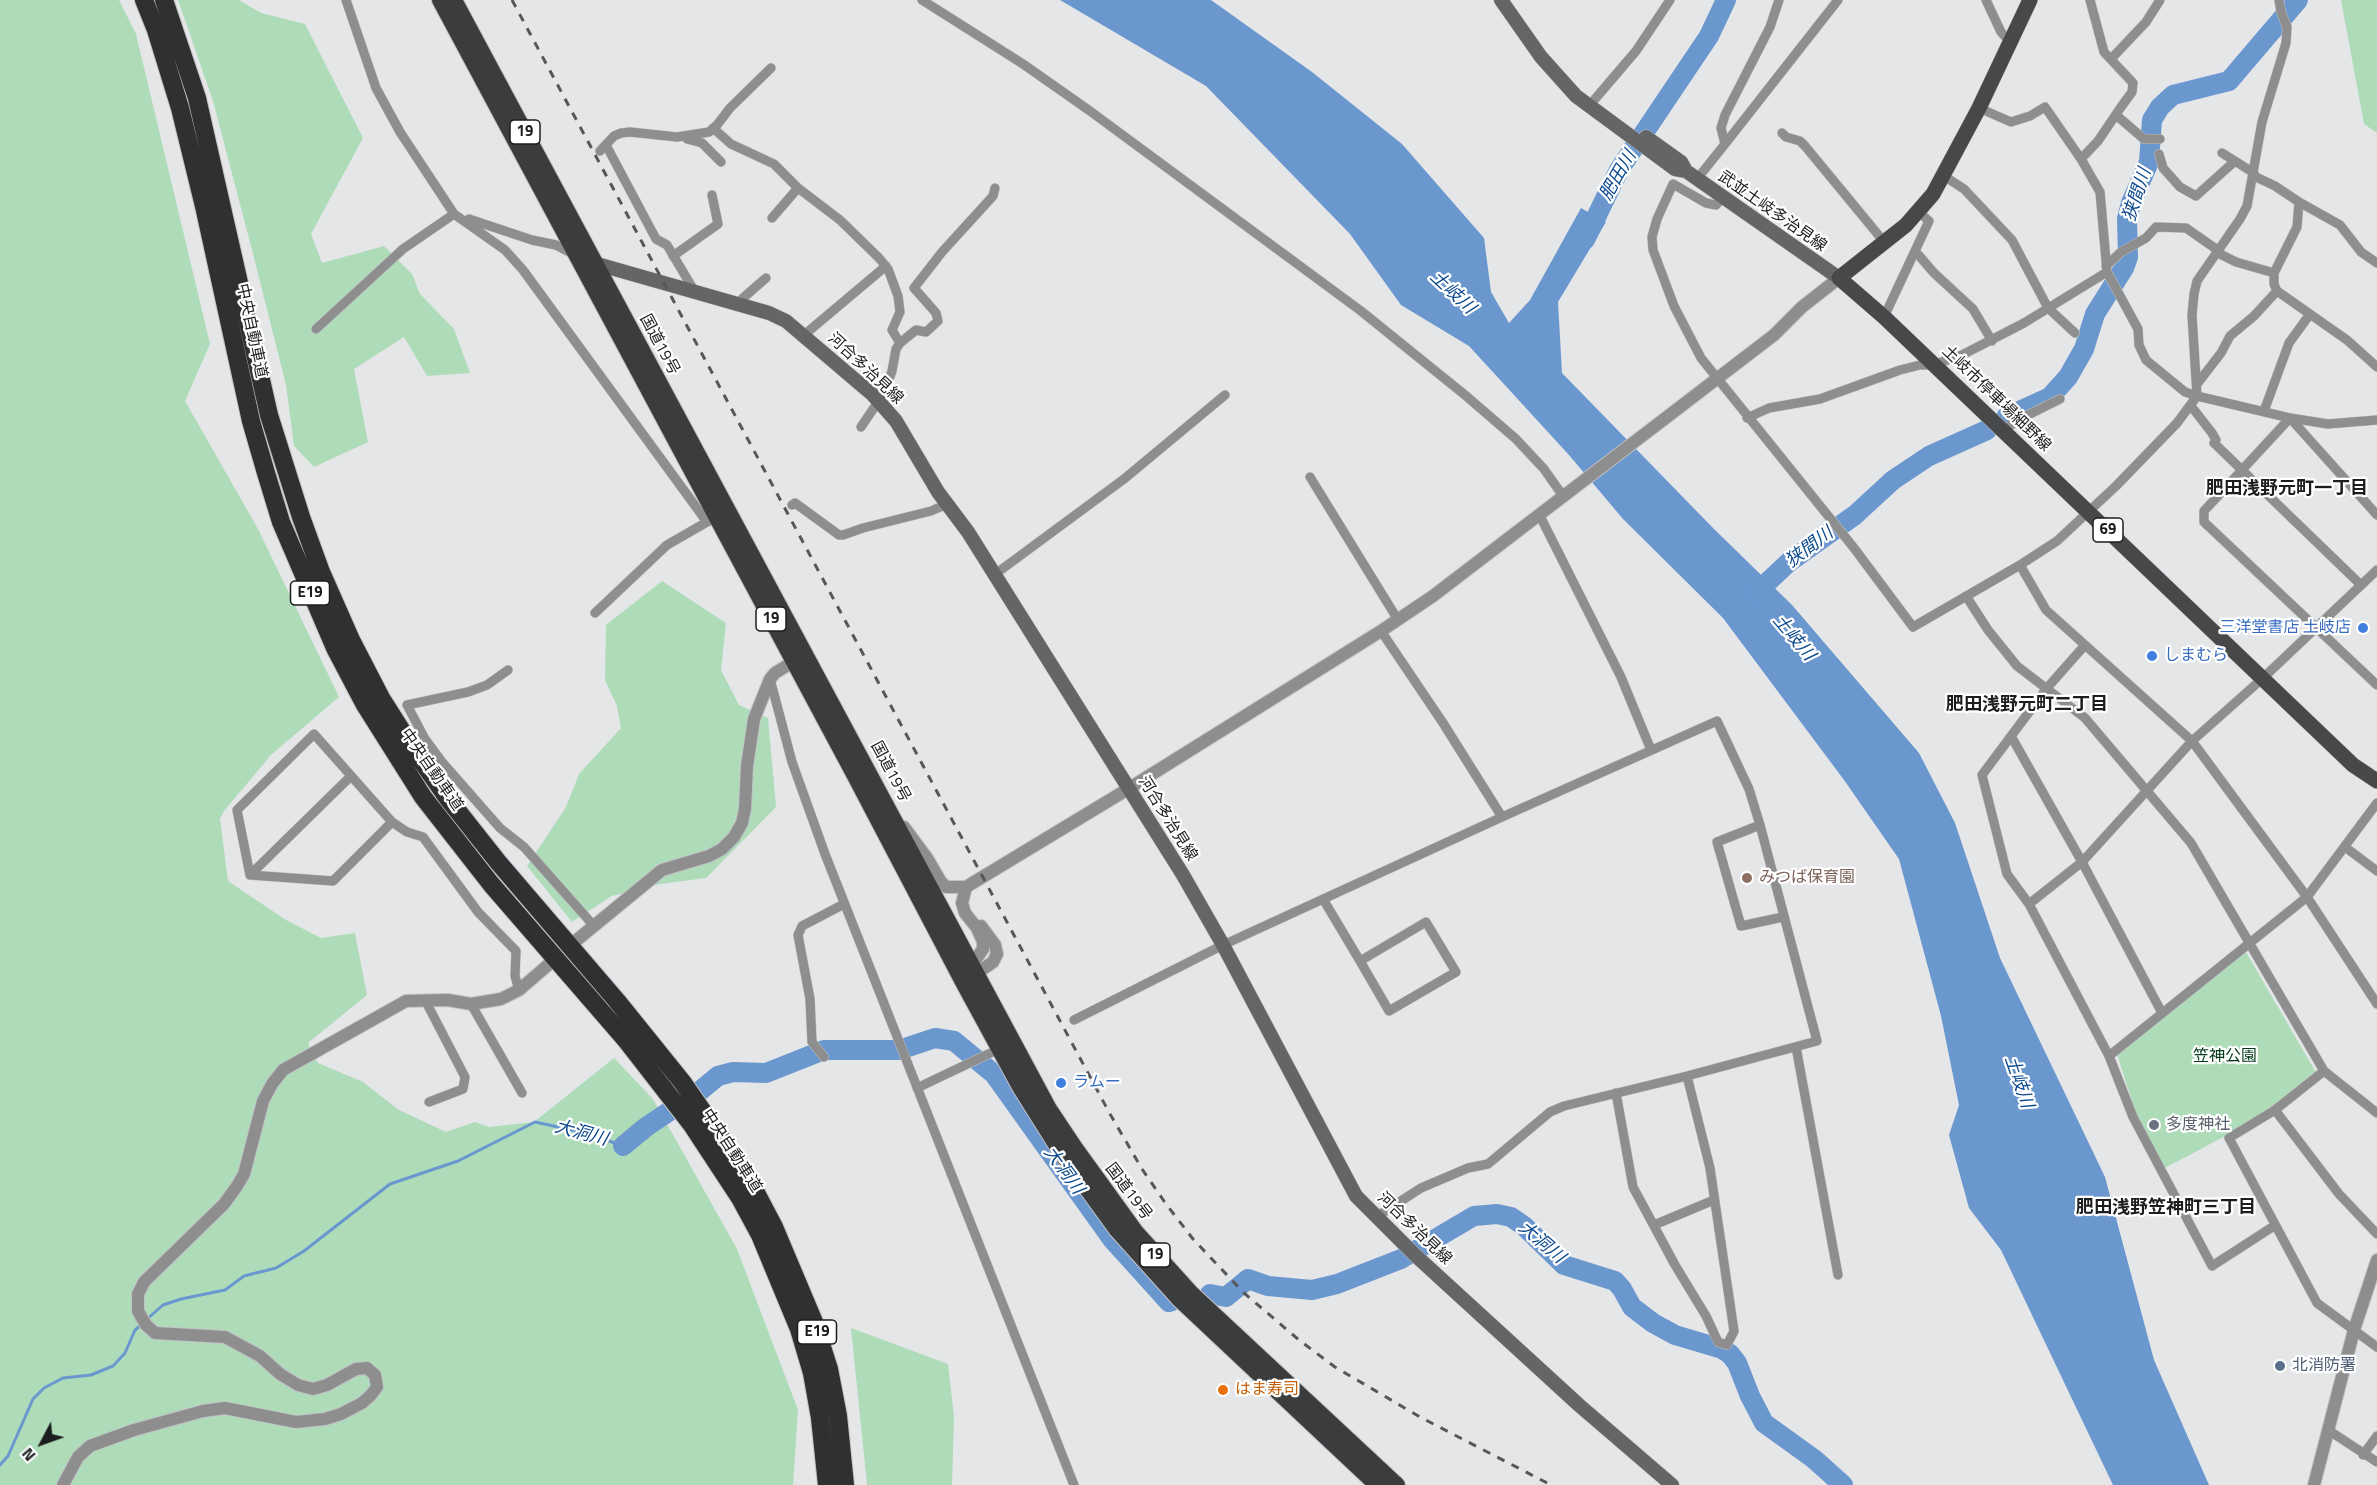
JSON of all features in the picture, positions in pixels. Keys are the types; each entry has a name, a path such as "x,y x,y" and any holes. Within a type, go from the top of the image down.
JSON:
{"highway":[{"name":"中央自動車道","path":"144,0 156,30 180,108 251,421 266,473 281,522 335,648 370,715 423,797 491,884 675,1088"},
{"name":"中央自動車道","path":"164,0 197,98 272,425 305,528 351,640 381,698 449,800 498,862 617,1001 675,1088 692,1125 779,1237 814,1322 829,1369 838,1416 845,1485"},
{"name":"国道19号","path":"440,0 718,518 889,807 971,972 999,1049 1026,1096 1086,1190 1146,1264 1217,1337 1377,1485"},
{"name":"国道19号","path":"454,0 596,264 718,518"},
{"name":"国道19号","path":"799,658 892,845 971,972 1049,1108 1096,1180 1135,1231 1191,1293 1397,1485"},
{"name":"中央自動車道","path":"747,1193 760,1235 799,1329 812,1373 820,1418 827,1485"}],"main road":[{"name":"武並土岐多治見線","path":"1501,0 1541,57 1576,96 1597,105 1722,198 1839,278"},
{"path":"1839,278 1885,243 1918,212 1944,176 2030,0"},
{"name":"河合多治見線","path":"577,256 596,264 769,313 786,321 879,402 896,422 994,574 1183,875 1223,945 1356,1196 1411,1251 1580,1406 1672,1485"},
{"name":"土岐市停車場細野線","path":"1839,278 1884,316 2353,765 2377,781"}],"street":[{"path":"346,0 376,88 400,132 454,214 505,249 718,518 667,545 595,614"},
{"path":"922,0 1023,64 1082,105 1353,304 1516,439 1544,469 1563,496"},
{"path":"1597,105 1600,90 1636,51 1670,0"},
{"path":"1725,144 1721,128 1725,115 1770,27 1779,0"},
{"path":"1685,170 1725,144 1838,0"},
{"path":"1986,0 2001,32 2010,42"},
{"path":"2081,159 2098,141 2132,92 2133,83 2104,52 2090,0"},
{"path":"2111,59 2146,22 2160,0"},
{"path":"1722,198 1716,205 1706,203 1673,183 1652,237 1653,250 1674,306 1701,358 1747,418 1854,548 1913,627 2057,541 2089,513 2191,406 2197,396 2192,315 2194,294 2198,281 2247,206 2267,102 2286,43 2287,27 2279,0"},
{"path":"695,292 667,245 656,239 603,148 614,136 621,133 682,137 701,135 713,128 771,68"},
{"path":"1979,108 2012,122 2030,116 2045,106 2100,192 2108,272 2138,329 2139,345 2146,360 2186,392 2290,418 2328,424 2377,420"},
{"path":"2115,115 2144,139 2160,139"},
{"path":"713,128 731,144 774,164 798,188 840,220 886,266 901,304 892,330 900,343"},
{"path":"1782,133 1786,137 1800,141 1805,146 1885,243"},
{"path":"682,137 702,143 721,162"},
{"path":"2222,153 2340,225 2361,252 2377,263"},
{"path":"2159,154 2163,168 2174,181 2196,196 2235,161"},
{"path":"1944,176 1965,189 2012,240 2048,308 2075,333"},
{"path":"772,218 798,188"},
{"path":"861,427 879,402 892,371 896,349 900,343 916,330 926,332 938,321 936,313 914,288 942,252 993,196 995,188"},
{"path":"673,256 718,224 712,195"},
{"path":"2299,202 2297,227 2274,273 2274,284 2277,291 2347,340 2377,367"},
{"path":"1884,316 1929,221 1918,212"},
{"path":"454,214 531,240 556,245 577,256"},
{"path":"316,329 403,249 454,214"},
{"path":"1747,418 1769,408 1820,399 1900,370 1920,365 1933,365 1992,341 2108,272 2121,252 2146,238 2156,227 2186,228 2236,262 2274,273"},
{"path":"1915,251 1934,273 1973,309 1992,341"},
{"path":"804,335 886,266"},
{"path":"739,305 743,298 766,278"},
{"path":"889,807 927,858 940,882 946,887 966,887 983,879 1398,620 1467,571 1774,335 1802,306 1839,278"},
{"path":"2197,384 2221,353 2230,336 2254,316 2277,291"},
{"path":"2264,411 2289,343 2310,314"},
{"path":"994,574 1124,479 1226,395"},
{"path":"2003,431 2018,420 2060,399"},
{"path":"2191,406 2212,433 2216,440 2214,443 2361,585"},
{"path":"2290,418 2204,511 2204,522 2377,685"},
{"path":"2290,418 2377,515"},
{"path":"1310,477 1398,620"},
{"path":"792,505 795,503 839,535 843,535 931,511 947,504"},
{"path":"1539,514 1621,677 1651,750"},
{"path":"2020,565 2046,610 2192,741 2307,897 2377,1004"},
{"path":"2029,904 2082,862 2192,741 2263,678 2377,570"},
{"path":"1966,596 1988,630 2017,666 2085,718 2191,843 2324,1071 2377,1113"},
{"path":"1381,631 1443,723 1502,817"},
{"path":"2085,645 2047,688 1982,775 2007,874 2029,904 2109,1056 2133,1117 2212,1266 2274,1226"},
{"path":"578,939 662,870 709,856 722,849 734,837 742,823 745,809 747,766 754,719 771,679 776,673 799,658"},
{"path":"508,670 487,685 468,693 406,705 441,762 500,828 524,847 594,926"},
{"path":"771,679 792,762 844,903 1074,1485"},
{"path":"1074,1020 1223,945 1717,721 1749,789 1817,1041 1564,1106 1550,1112 1488,1164 1468,1168 1421,1188 1376,1217"},
{"path":"250,875 237,810 314,734 392,822 407,832 423,837 478,912 516,951 515,976 519,990"},
{"path":"2011,736 2082,862 2162,1013"},
{"path":"250,875 351,776"},
{"path":"2109,1056 2307,897 2377,803"},
{"path":"250,875 333,881 392,822"},
{"path":"1760,825 1717,842 1740,926 1783,917"},
{"path":"2345,847 2377,871"},
{"path":"971,972 993,962 997,954 995,945 979,923 970,902 970,896 983,879"},
{"path":"966,887 962,903 965,913 977,928 983,942 983,949 971,972"},
{"path":"1323,899 1389,1011 1456,972 1426,922 1360,961"},
{"path":"824,1057 812,1042 810,999 798,935 802,926 844,903"},
{"path":"63,1485 78,1457 90,1446 134,1430 203,1411 225,1408 296,1422 325,1419 341,1414 362,1403 371,1395 377,1387 375,1375 367,1368 356,1370 327,1385 313,1389 298,1385 280,1374 260,1356 225,1337 155,1332 146,1325 138,1311 138,1294 144,1282 224,1204 237,1186 244,1174 263,1101 283,1070 406,1001 448,1000 471,1004 501,999 519,990 548,965"},
{"path":"425,1000 465,1077 463,1089 429,1102"},
{"path":"471,1004 522,1093"},
{"path":"1796,1047 1838,1275"},
{"path":"917,1088 999,1049"},
{"path":"2324,1071 2275,1110 2229,1138 2317,1303 2377,1347"},
{"path":"1616,1093 1633,1187 1718,1342 1727,1345 1734,1330 1710,1168 1687,1076"},
{"path":"2275,1110 2339,1194 2377,1234"},
{"path":"1654,1225 1714,1200"},
{"path":"2313,1485 2354,1330 2377,1260"},
{"path":"2327,1434 2377,1462"},
{"path":"2363,1455 2377,1436"}],"green space":[{"path":"0,0 119,0 136,34 210,344 185,401 258,529 339,697 271,755 224,811 220,819 228,881 286,920 321,938 355,933 367,995 308,1043 318,1063 363,1082 399,1110 446,1132 475,1122 489,1127 534,1122 614,1058 653,1099 737,1249 798,1410 793,1485 0,1485"},
{"path":"178,0 239,0 261,13 305,24 363,138 311,234 322,263 384,246 412,274 420,294 454,329 470,373 427,376 404,337 354,369 368,442 314,467 294,446 286,385 252,250 213,101"},
{"path":"2341,0 2377,0 2377,133 2364,124"},
{"path":"662,581 726,623 721,670 739,705 768,718 776,807 706,878 660,884 612,896 572,922 527,866 566,807 579,774 621,728 617,706 605,680 606,625"},
{"name":"笠神公園","path":"2246,952 2318,1076 2259,1118 2165,1168 2136,1114 2117,1054"},
{"path":"851,1328 948,1364 954,1417 952,1485 867,1485"}],"water":[{"name":"土岐川","path":"1060,0 1211,0 1312,72 1402,144 1484,238 1491,292 1509,323 1530,300 1581,208 1606,222 1558,302 1562,373 1714,529 1792,605 1919,753 1955,823 2000,958 2105,1177 2154,1360 2209,1485 2113,1485 2001,1250 1969,1208 1949,1135 1959,1105 1941,1016 1899,859 1844,780 1723,618 1623,519 1569,455 1469,346 1401,305 1350,234 1206,86"}],"waterway":[{"name":"肥田川","path":"1585,240 1619,170 1709,36 1726,0"},
{"name":"狭間川","path":"2006,417 2050,397 2068,377 2084,349 2095,314 2124,268 2128,257 2127,219 2131,203 2149,162 2152,120 2160,107 2173,95 2229,81 2298,0"},
{"name":"狭間川","path":"1756,593 1789,562 1855,515 1893,480 1929,456 1987,430"},
{"name":"大洞川","path":"623,1146 718,1076 733,1072 766,1073 824,1050 899,1050 935,1038 954,1041 994,1074 1112,1239 1169,1302 1172,1301"},
{"name":"大洞川","path":"146,1320 163,1305 225,1290 244,1276 276,1268 304,1251 390,1184 458,1161 535,1122 590,1134 623,1146"},
{"name":"大洞川","path":"1210,1294 1226,1297 1248,1279 1268,1286 1312,1290 1337,1284 1401,1259 1474,1216 1497,1214 1511,1217 1524,1226 1564,1265 1615,1281 1632,1307 1653,1323 1675,1335 1722,1349 1730,1354 1737,1363 1764,1423 1814,1459 1843,1485"},
{"name":"大洞川","path":"0,1465 8,1456 33,1399 44,1388 63,1378 91,1375 113,1366 125,1353 135,1330 141,1325"}],"railway":[{"path":"512,0 1110,1114 1142,1169 1166,1204 1193,1239 1244,1293 1335,1367 1420,1417 1551,1485"}],"place":[{"name":"三洋堂書店 土岐店","path":"2363,628"},
{"name":"しまむら","path":"2152,656"},
{"name":"みつば保育園","path":"1747,878"},
{"name":"ラムー","path":"1061,1083"},
{"name":"多度神社","path":"2154,1125"},
{"name":"北消防署","path":"2280,1366"},
{"name":"はま寿司","path":"1223,1390"}],"district":[{"name":"肥田浅野元町一丁目","path":"2287,490"},
{"name":"肥田浅野元町二丁目","path":"2027,706"},
{"name":"肥田浅野笠神町三丁目","path":"2166,1209"}]}
